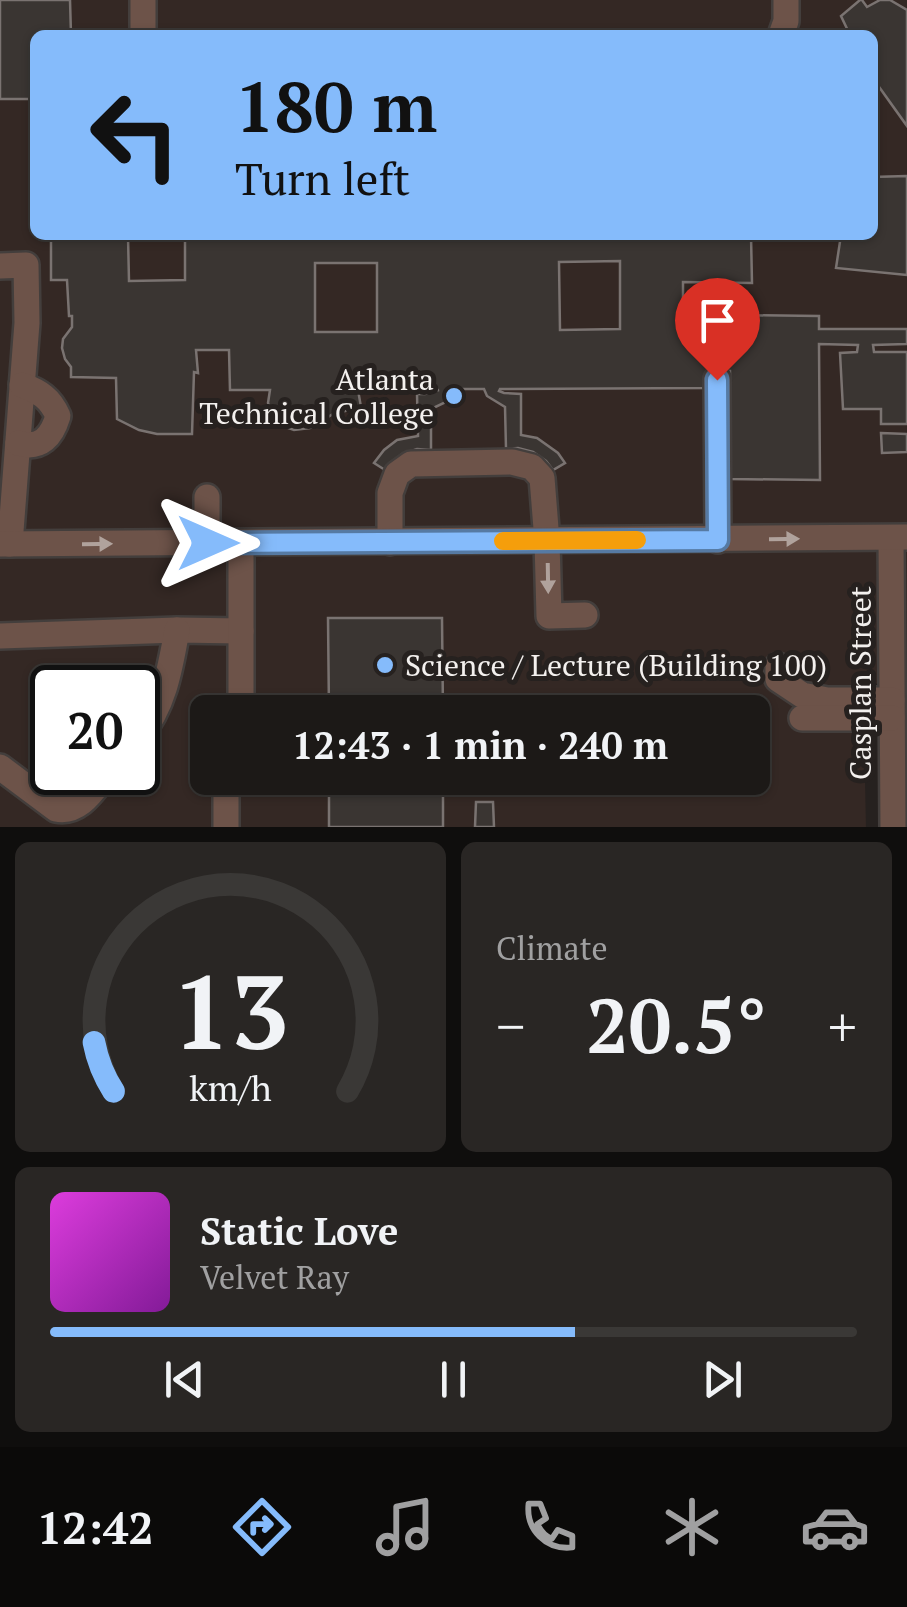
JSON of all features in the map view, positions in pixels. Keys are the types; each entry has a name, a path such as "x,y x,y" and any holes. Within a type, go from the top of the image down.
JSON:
{"street":[{"path":"142,0 143,30"},
{"path":"783,30 786,0"},
{"path":"0,266 26,266 27,323 16,500 5,544 899,537"},
{"path":"0,324 27,323"},
{"path":"717,380 718,540"},
{"path":"18,443 28,446 44,440 53,431 58,416 52,402 22,384"},
{"path":"390,542 379,494 411,464 512,462 532,467 542,478 549,616 584,615"},
{"path":"206,497 208,543"},
{"name":"Casplan Street","path":"893,827 892,709 899,537"},
{"path":"240,695 241,543"},
{"path":"160,702 177,630"},
{"path":"0,636 241,631"},
{"path":"778,666 778,679 802,707"},
{"path":"778,731 802,707 827,700 892,709"},
{"path":"0,766 30,789"},
{"path":"38,795 56,809 68,812 88,795"},
{"path":"226,795 226,827"}],"shaded area":[{"name":"Atlanta Technical College","path":"0,0 907,0 907,683 863,684 866,827 0,827"}],"building":[{"path":"0,0 70,0 71,30 30,30 30,99 0,99"},
{"path":"860,0 867,7 890,0 907,10 907,126 878,85 878,30 848,30 841,16"},
{"path":"907,176 907,275 836,268 840,240 878,240 878,177"},
{"path":"51,240 128,240 129,281 185,280 185,240 751,240 752,283 683,282 683,306 707,307 706,327 729,325 730,315 819,316 819,329 907,329 907,344 873,345 874,352 907,352 907,424 881,424 881,409 843,409 840,353 857,352 858,345 819,344 820,480 730,479 730,371 708,371 708,388 500,389 521,394 521,435 537,438 558,453 565,463 553,470 533,452 506,449 505,407 487,396 484,389 453,389 448,401 431,409 431,450 402,454 385,470 374,463 384,450 397,440 418,436 417,394 439,390 358,390 361,407 333,414 310,428 294,430 273,417 268,403 270,390 230,390 229,350 196,350 198,373 194,372 192,434 157,434 117,419 116,378 71,377 62,348 72,327 67,280 51,280","holes":["620,261 620,329 560,330 559,262","315,263 377,263 377,332 315,332"]},
{"path":"881,433 907,434 907,452 882,453"},
{"name":"Science / Lecture (Building 100)","path":"328,618 442,618 443,695 329,695"},
{"path":"329,795 443,795 443,827 329,827"},
{"path":"476,802 493,802 494,827 475,827"}],"slow traffic":[{"path":"503,541 637,540"}],"place":[{"name":"Atlanta Technical College","path":"454,396"},
{"name":"Science / Lecture (Building 100)","path":"385,665"}],"route":[{"path":"208,543 718,540 717,380"}]}
